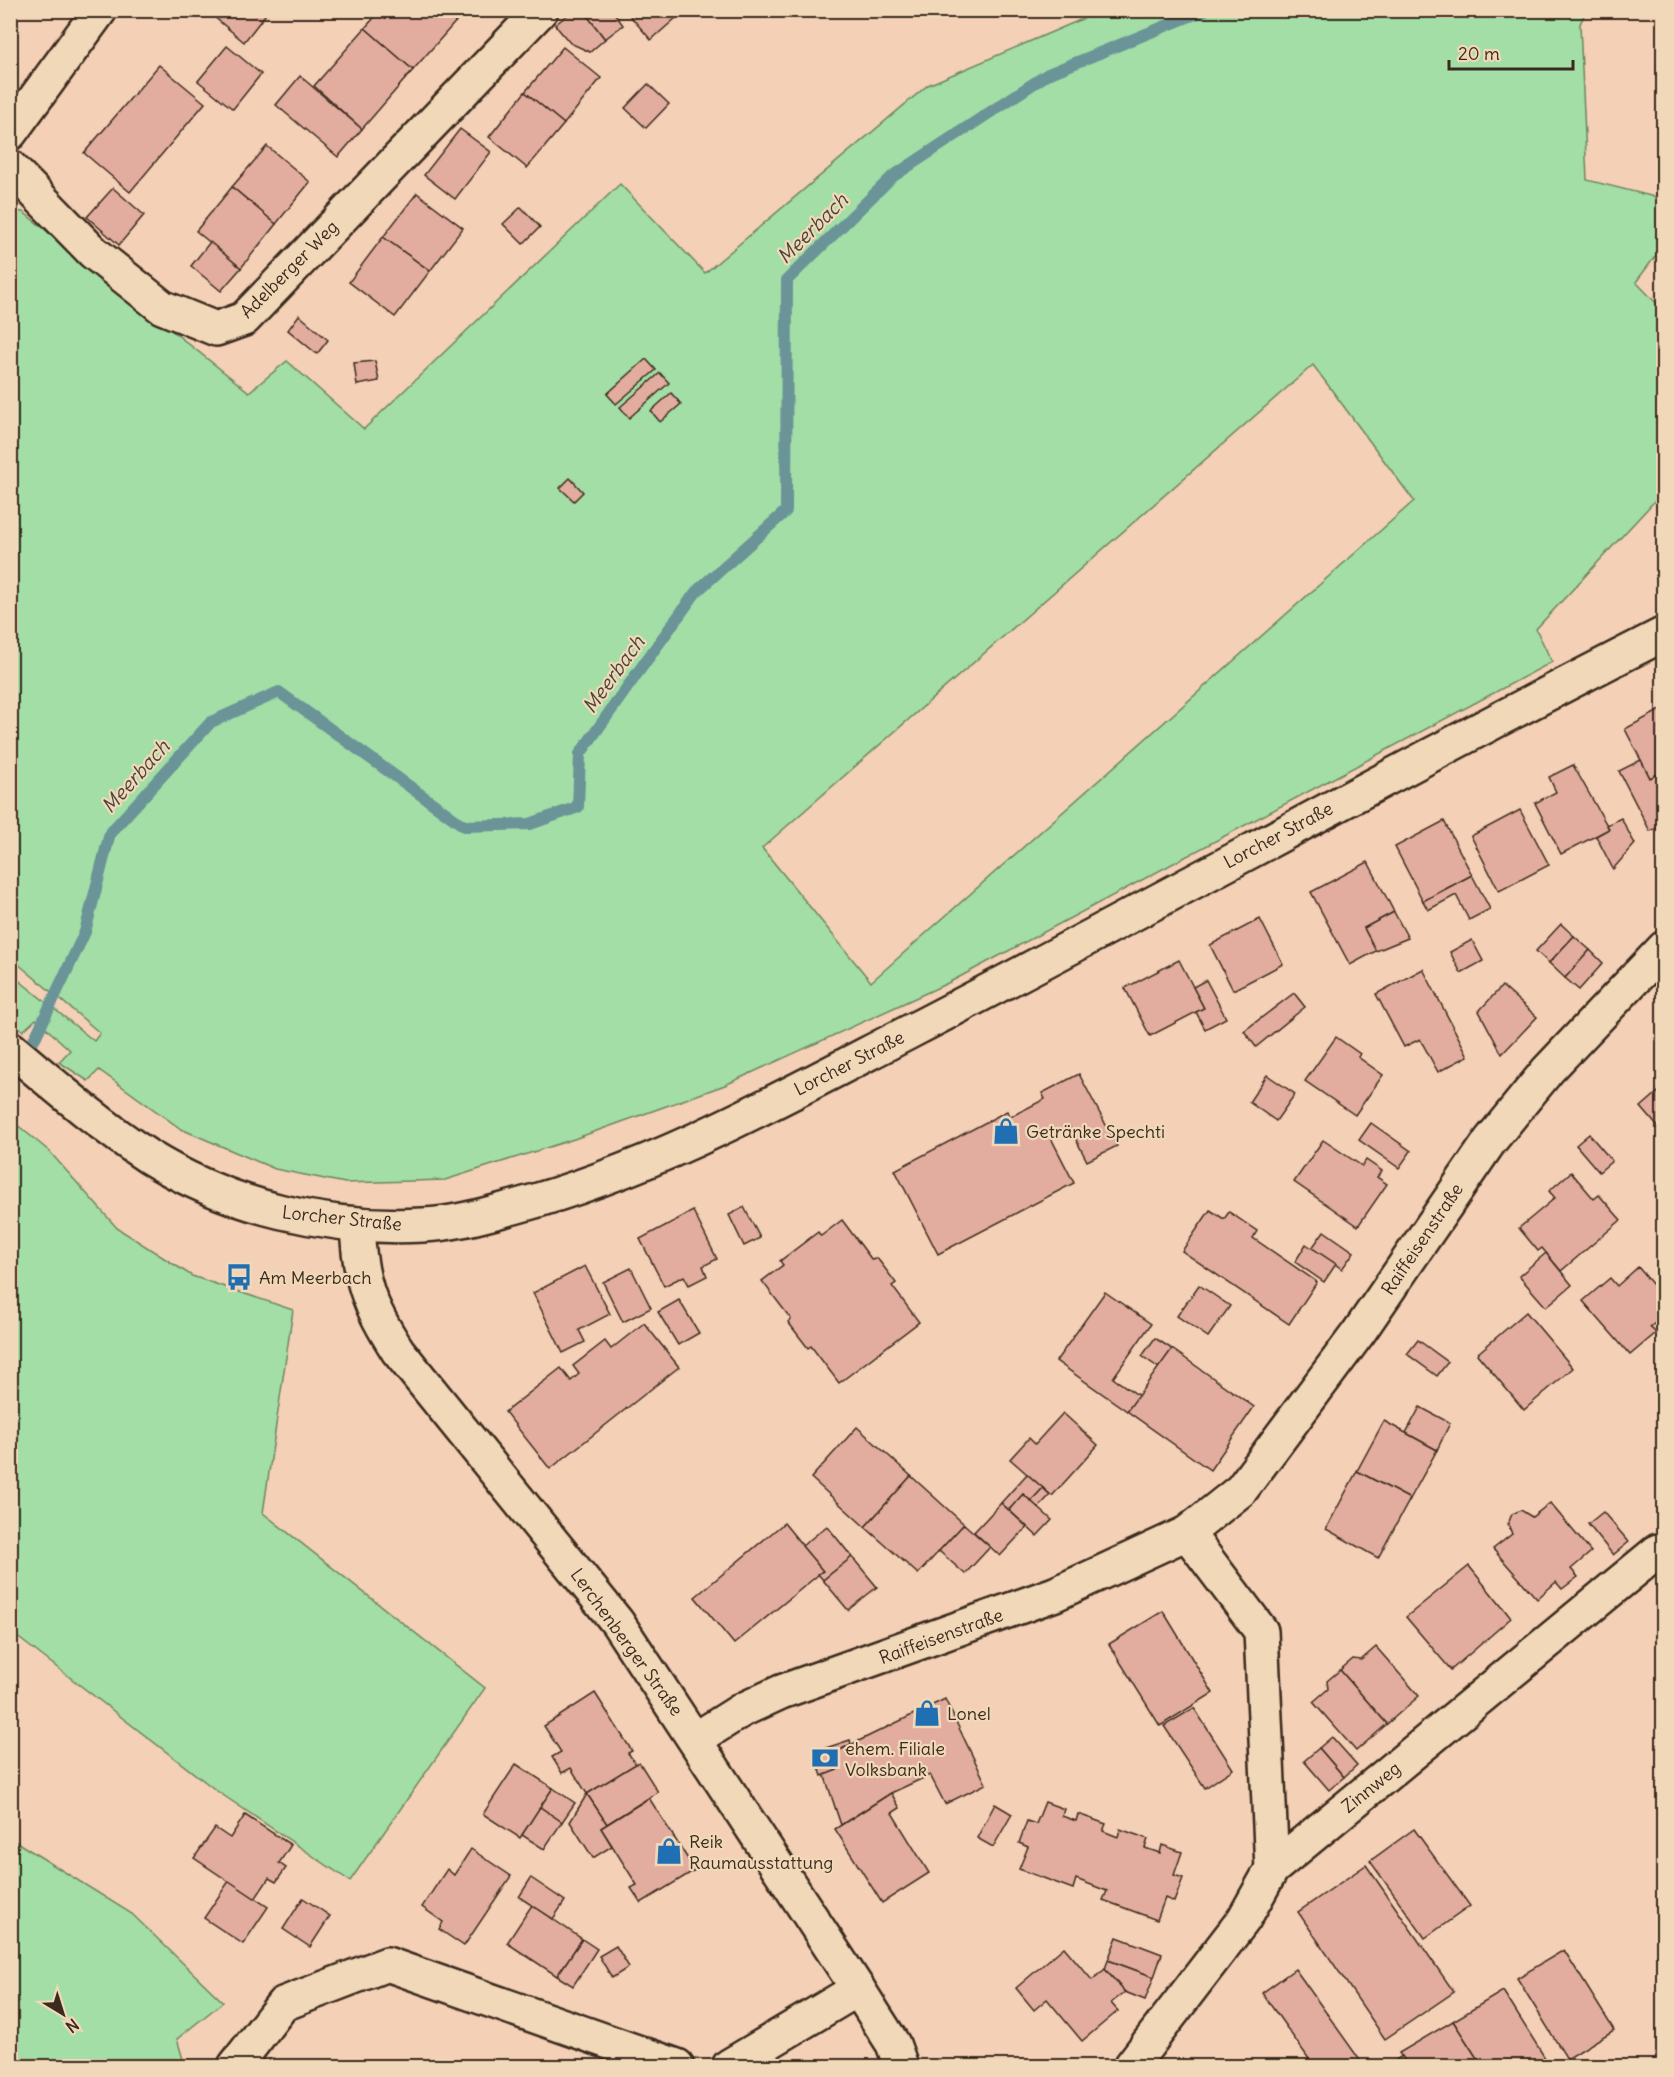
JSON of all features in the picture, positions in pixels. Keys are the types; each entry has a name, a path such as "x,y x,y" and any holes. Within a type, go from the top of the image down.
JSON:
{"street":[{"path":"10,133 100,10"},
{"name":"Adelberger Weg","path":"10,168 93,252 162,307 216,329 243,319 541,10"},
{"name":"Lorcher Straße","path":"10,1048 79,1106 151,1158 221,1192 275,1212 357,1224 425,1225 470,1218 565,1192 639,1165 732,1124 1009,981 1351,795 1664,634"},
{"name":"Raiffeisenstraße","path":"696,1739 742,1710 781,1692 1055,1594 1187,1533 1241,1490 1340,1359 1490,1141 1548,1070 1664,948"},
{"name":"Lerchenberger Straße","path":"357,1224 359,1263 369,1302 398,1351 617,1622 696,1739 858,1989 893,2044 901,2067"},
{"path":"1187,1533 1261,1631 1272,1869"},
{"name":"Zinnweg","path":"1131,2067 1244,1919 1272,1869 1658,1551"},
{"path":"235,2067 283,2004 387,1964 676,2067"},
{"path":"729,2067 858,1989"}],"green space":[{"path":"1101,11 1586,11 1580,24 1587,180 1663,199 1663,246 1636,282 1663,310 1663,492 1536,629 1552,662 950,982 725,1085 574,1139 445,1180 345,1183 275,1169 181,1129 99,1070 88,1081 59,1062 70,1050 36,1019 23,1031 11,1019 11,974 94,1041 100,1033 11,958 11,211 23,212 249,392 287,361 364,429 620,184 705,273 928,85","holes":["1313,365 1414,501 871,982 762,848"]},
{"path":"10,1119 49,1151 117,1228 192,1276 293,1310 263,1513 485,1688 350,1881 217,1791 11,1632"},
{"path":"10,1838 132,1914 223,2002 177,2039 185,2066 11,2066"}],"building":[{"path":"206,10 269,10 244,42"},
{"path":"381,10 466,10 413,70 365,28"},
{"path":"573,10 583,10 605,39 590,52 570,43 555,25"},
{"path":"583,10 612,10 623,25 605,39"},
{"path":"625,10 685,10 651,40"},
{"path":"365,28 413,70 362,129 314,86"},
{"path":"227,46 261,74 233,109 198,81"},
{"path":"563,47 601,78 564,124 525,92"},
{"path":"159,65 205,103 130,192 84,153"},
{"path":"300,76 362,129 338,157 276,105"},
{"path":"648,84 669,104 646,128 625,108"},
{"path":"525,92 564,124 527,168 489,137"},
{"path":"460,129 491,152 455,199 424,175"},
{"path":"267,146 310,182 276,224 232,187"},
{"path":"232,187 276,224 241,268 196,231"},
{"path":"113,188 144,215 119,245 87,217"},
{"path":"417,193 463,228 430,271 383,237"},
{"path":"521,207 540,227 523,244 503,224"},
{"path":"383,237 430,271 395,317 349,282"},
{"path":"210,242 241,268 221,291 191,266"},
{"path":"299,315 328,340 317,354 288,330"},
{"path":"646,359 656,370 616,404 607,394"},
{"path":"375,361 379,381 357,385 354,363"},
{"path":"660,373 669,383 629,418 620,407"},
{"path":"671,393 681,404 660,422 651,411"},
{"path":"570,478 583,492 574,501 560,488"},
{"path":"1664,708 1664,771 1650,778 1625,729"},
{"path":"1641,760 1650,778 1664,771 1664,825 1650,831 1619,771"},
{"path":"1573,765 1609,829 1561,854 1535,803 1556,792 1549,777"},
{"path":"1520,810 1549,865 1499,891 1471,836"},
{"path":"1621,818 1635,844 1613,869 1596,836 1609,829 1607,825"},
{"path":"1444,821 1472,875 1423,901 1395,847"},
{"path":"1368,862 1394,912 1364,928 1376,951 1350,965 1311,892"},
{"path":"1472,875 1490,909 1469,920 1456,895 1428,910 1423,901"},
{"path":"1394,912 1408,938 1376,951 1364,928"},
{"path":"1260,919 1283,964 1233,990 1210,945"},
{"path":"1561,924 1574,936 1549,963 1536,951"},
{"path":"1574,936 1590,950 1565,978 1549,963"},
{"path":"1472,940 1483,961 1461,973 1450,952"},
{"path":"1590,950 1603,963 1579,990 1565,978"},
{"path":"1179,960 1204,1008 1150,1036 1125,988"},
{"path":"1423,969 1468,1056 1438,1072 1420,1039 1404,1047 1376,994"},
{"path":"1206,980 1226,1018 1205,1029 1196,1012 1204,1008 1193,987"},
{"path":"1502,986 1537,1017 1502,1054 1479,1011"},
{"path":"1294,993 1305,1007 1256,1047 1244,1031"},
{"path":"1336,1037 1360,1054 1358,1057 1383,1075 1355,1115 1305,1081"},
{"path":"1079,1074 1117,1146 1087,1161 1069,1126 1050,1136 1074,1183 938,1254 895,1170 1007,1111 1010,1117 1045,1099 1042,1093"},
{"path":"1267,1075 1295,1094 1276,1121 1249,1102"},
{"path":"1664,1087 1664,1134 1641,1107"},
{"path":"1371,1123 1411,1151 1399,1168 1359,1140"},
{"path":"1589,1134 1612,1161 1599,1172 1576,1145"},
{"path":"1323,1140 1362,1166 1366,1160 1382,1171 1377,1177 1387,1184 1358,1226 1294,1182"},
{"path":"1571,1172 1594,1199 1599,1195 1621,1220 1561,1271 1542,1248 1538,1251 1519,1228 1555,1198 1549,1191"},
{"path":"744,1207 760,1238 744,1246 729,1215"},
{"path":"1210,1210 1224,1219 1229,1212 1257,1231 1253,1238 1317,1282 1289,1324 1182,1251"},
{"path":"693,1211 717,1259 703,1266 707,1276 689,1285 684,1276 664,1286 640,1239"},
{"path":"842,1220 872,1260 877,1258 896,1283 892,1286 919,1322 839,1383 811,1346 808,1348 788,1322 791,1319 762,1281 783,1265 780,1261 818,1232 821,1236"},
{"path":"1324,1231 1354,1252 1342,1269 1312,1248"},
{"path":"1306,1244 1336,1264 1324,1282 1295,1262"},
{"path":"1546,1253 1572,1285 1546,1307 1519,1276"},
{"path":"585,1266 610,1314 579,1330 585,1342 563,1353 533,1293"},
{"path":"1638,1267 1664,1298 1664,1316 1650,1327 1656,1333 1630,1355 1583,1301 1610,1278 1617,1286"},
{"path":"631,1268 651,1308 623,1322 603,1282"},
{"path":"1199,1285 1230,1306 1208,1337 1177,1316"},
{"path":"1105,1292 1151,1324 1113,1378 1139,1396 1127,1411 1056,1361"},
{"path":"679,1300 699,1333 678,1345 658,1312"},
{"path":"1526,1312 1573,1368 1524,1410 1477,1354"},
{"path":"644,1323 679,1367 550,1469 505,1412 561,1368 571,1381 579,1374 573,1366 605,1341 611,1349"},
{"path":"1155,1338 1172,1349 1159,1368 1142,1356"},
{"path":"1418,1340 1448,1362 1437,1376 1407,1354"},
{"path":"1172,1349 1254,1407 1210,1470 1127,1411"},
{"path":"1420,1407 1450,1423 1437,1450 1406,1433"},
{"path":"1063,1413 1098,1445 1052,1496 1010,1459 1029,1438 1035,1444"},
{"path":"1384,1421 1437,1450 1410,1499 1357,1471"},
{"path":"857,1427 911,1476 865,1527 811,1478"},
{"path":"1357,1471 1410,1499 1378,1558 1326,1529"},
{"path":"1027,1474 1043,1488 1031,1501 1023,1494 1009,1510 1001,1503"},
{"path":"911,1476 964,1524 918,1574 865,1527"},
{"path":"1043,1488 1050,1495 1038,1508 1031,1501"},
{"path":"1023,1494 1052,1520 1037,1536 1009,1510"},
{"path":"1001,1503 1027,1527 1000,1556 974,1532"},
{"path":"1550,1503 1591,1552 1571,1569 1578,1577 1562,1589 1556,1582 1537,1599 1493,1549 1512,1534 1508,1524 1512,1514 1521,1510 1532,1517"},
{"path":"1603,1512 1629,1542 1613,1555 1588,1524"},
{"path":"784,1523 823,1571 734,1644 695,1597"},
{"path":"964,1524 990,1547 965,1574 939,1551"},
{"path":"827,1526 852,1557 823,1580 818,1574 823,1571 802,1546"},
{"path":"852,1557 877,1587 848,1610 823,1580"},
{"path":"1469,1566 1511,1618 1451,1670 1406,1617"},
{"path":"1163,1611 1213,1693 1160,1726 1109,1644"},
{"path":"1376,1647 1419,1696 1387,1724 1340,1670 1353,1659 1361,1660"},
{"path":"1340,1670 1387,1724 1356,1751 1313,1702 1328,1689 1327,1681"},
{"path":"595,1693 632,1751 628,1753 636,1764 587,1794 571,1768 562,1773 552,1757 561,1752 544,1726"},
{"path":"945,1699 986,1784 945,1804 930,1775 891,1793 841,1825 824,1774 837,1770 832,1754"},
{"path":"1194,1708 1233,1769 1205,1788 1164,1726"},
{"path":"1332,1737 1357,1765 1344,1777 1319,1748"},
{"path":"850,1740 851,1744 832,1754 837,1770 822,1776 814,1752"},
{"path":"1319,1748 1344,1777 1329,1790 1304,1761"},
{"path":"639,1762 658,1792 607,1824 587,1794"},
{"path":"516,1764 553,1788 520,1838 483,1814"},
{"path":"553,1788 575,1803 562,1822 540,1807"},
{"path":"891,1793 900,1808 892,1813 929,1873 882,1903 835,1829"},
{"path":"587,1794 607,1824 601,1828 612,1846 593,1858 570,1822"},
{"path":"649,1798 695,1870 641,1903 631,1888 637,1885 601,1828"},
{"path":"1045,1802 1064,1809 1062,1816 1076,1821 1078,1814 1106,1824 1103,1831 1118,1837 1120,1829 1148,1839 1145,1848 1160,1853 1162,1845 1182,1852 1174,1875 1183,1878 1174,1902 1165,1898 1157,1920 1103,1900 1107,1891 1076,1879 1073,1889 1019,1869 1028,1847 1019,1843 1027,1821 1036,1824"},
{"path":"995,1804 1012,1814 993,1847 977,1838"},
{"path":"540,1807 562,1822 544,1849 522,1835"},
{"path":"245,1815 291,1845 279,1863 286,1868 276,1882 269,1878 255,1899 194,1858 215,1828 230,1838"},
{"path":"1414,1829 1470,1906 1425,1938 1370,1861"},
{"path":"471,1849 511,1876 464,1946 439,1929 443,1922 422,1907 447,1869 454,1875"},
{"path":"1366,1865 1454,1992 1385,2039 1298,1912"},
{"path":"531,1878 565,1901 553,1919 519,1897"},
{"path":"229,1881 268,1907 243,1944 204,1918"},
{"path":"303,1898 330,1916 310,1947 283,1929"},
{"path":"532,1905 582,1939 557,1976 507,1943"},
{"path":"1117,1937 1162,1954 1154,1977 1108,1960"},
{"path":"582,1939 597,1949 573,1986 557,1976"},
{"path":"616,1946 629,1967 612,1978 599,1956"},
{"path":"1064,1947 1092,1980 1105,1969 1125,1992 1111,2003 1118,2011 1082,2041 1047,1999 1034,2010 1016,1988"},
{"path":"1564,1950 1614,2030 1567,2059 1517,1978"},
{"path":"1108,1960 1154,1977 1145,2000 1125,1992 1105,1969"},
{"path":"1295,1969 1362,2063 1358,2066 1314,2066 1262,1993"},
{"path":"1503,1991 1550,2066 1482,2066 1453,2021"},
{"path":"1453,2021 1482,2066 1408,2066 1399,2053"},
{"path":"1402,2056 1408,2066 1386,2066"}],"waterway":[{"name":"Meerbach","path":"10,1077 36,1036 85,932 110,833 211,722 279,692 464,826 530,824 578,807 580,754 696,592 786,511 787,280 892,177 1048,74 1205,10"}],"place":[{"name":"Getränke Spechti","path":"1006,1131"},
{"name":"Am Meerbach","path":"239,1277"},
{"name":"Lonel","path":"927,1713"},
{"name":"ehem. Filiale Volksbank","path":"825,1758"},
{"name":"Reik Raumausstattung","path":"669,1851"}]}
